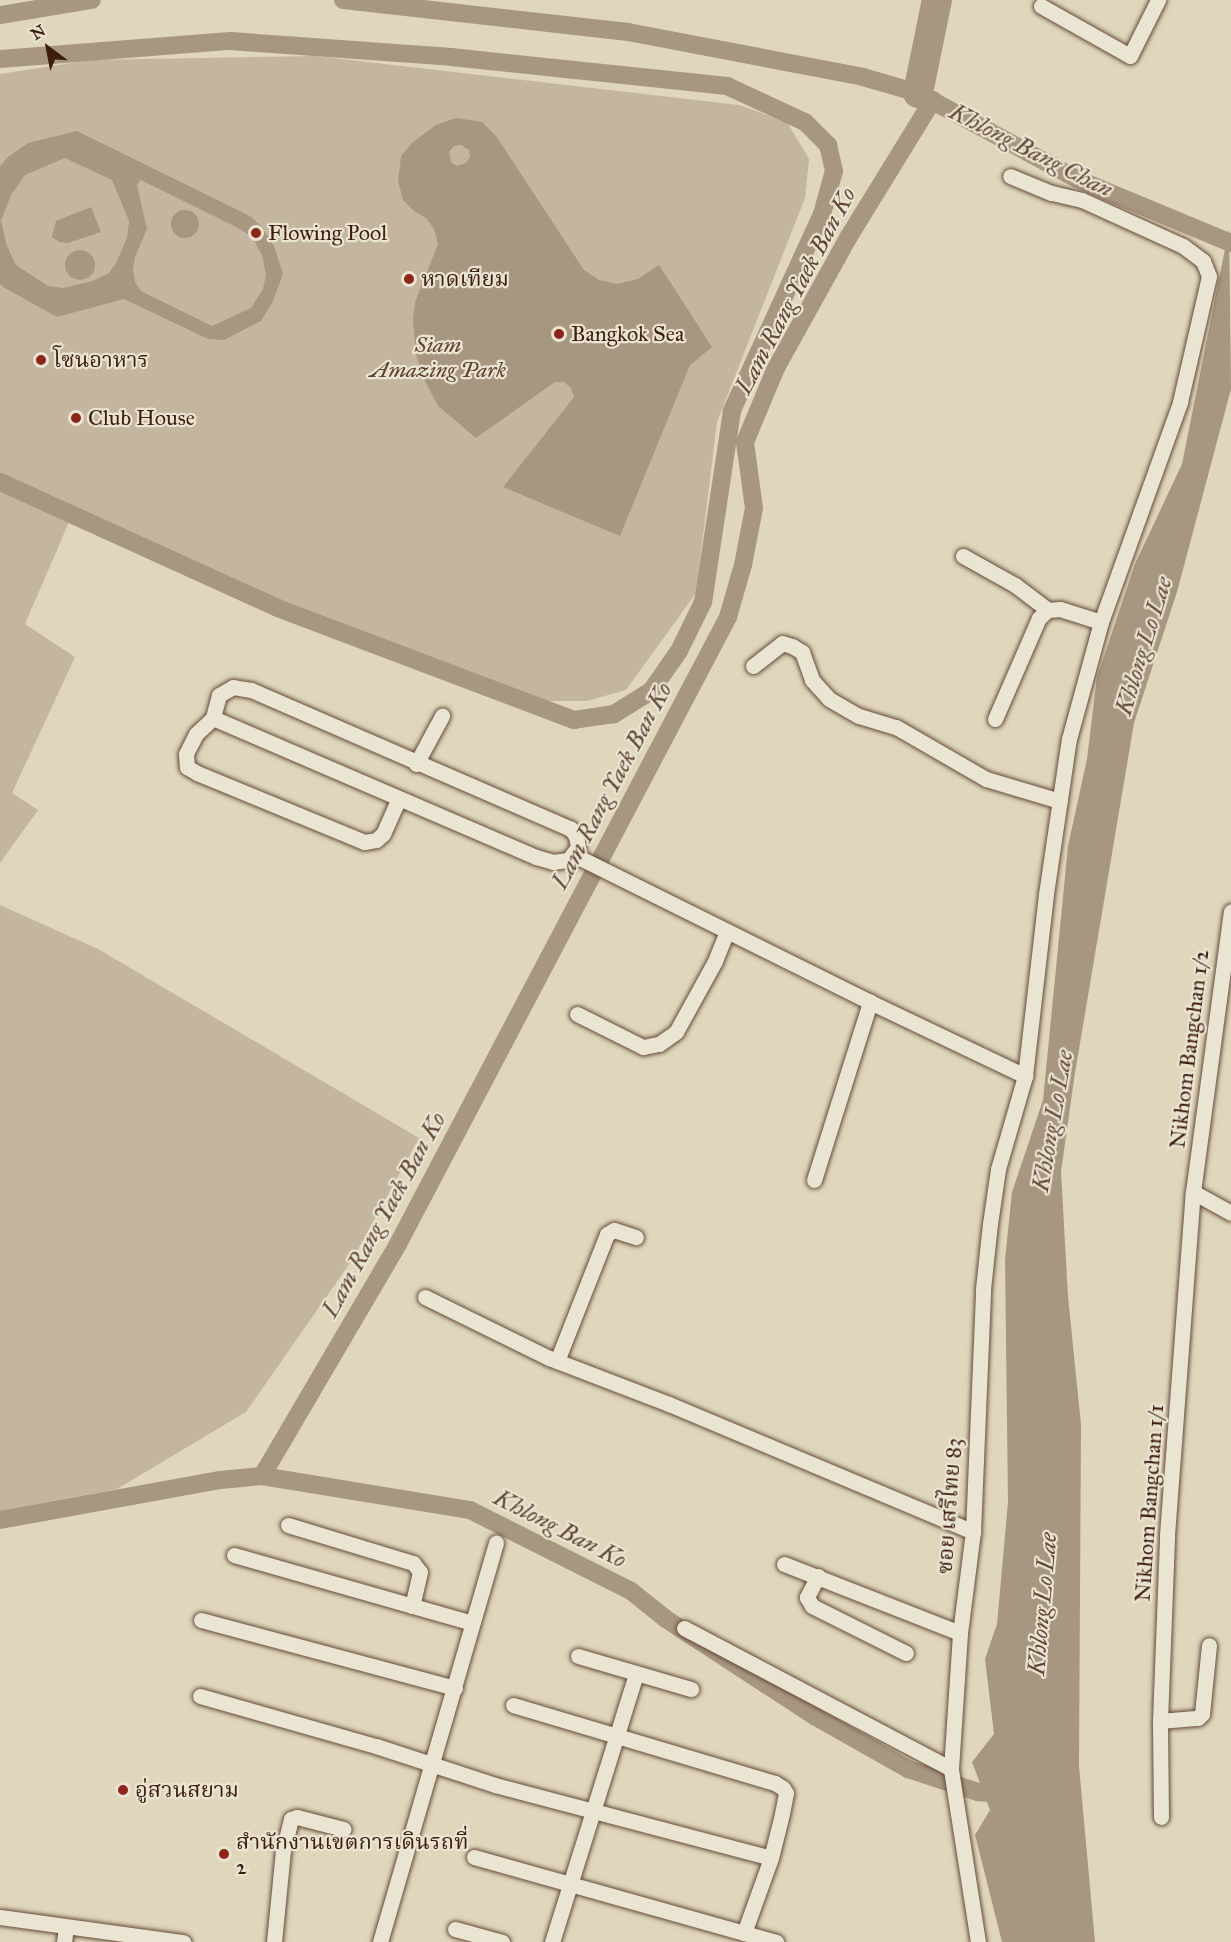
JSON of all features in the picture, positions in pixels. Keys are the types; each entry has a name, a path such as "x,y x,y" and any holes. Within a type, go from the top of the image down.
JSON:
{"street":[{"path":"1041,6 1130,56 1158,0"},
{"name":"ซอย เสรีไทย 83","path":"978,1942 951,1774 960,1632 973,1532 983,1289 990,1224 998,1169 1025,1076 1069,739 1101,622 1180,402 1209,276 1203,261 1183,246 1082,200 1052,193 1010,176"},
{"path":"963,556 1015,585 1048,610"},
{"path":"995,719 1039,618 1048,610 1060,609 1101,622"},
{"path":"753,666 782,643 792,646 802,652 812,680 829,699 859,716 896,727 986,779 1060,801"},
{"path":"399,798 383,834 376,840 364,842 197,773 187,766 186,754 196,734 213,718 219,695 233,687 251,690 416,764 571,829 581,858"},
{"path":"416,764 442,716"},
{"path":"213,718 536,857 553,862 581,858 727,932 1025,1076"},
{"name":"Nikhom Bangchan 1/2","path":"1193,1192 1231,912"},
{"path":"577,1014 643,1047 659,1044 676,1032 715,961 727,932"},
{"path":"814,1180 870,1002"},
{"path":"1193,1192 1231,1213"},
{"name":"Nikhom Bangchan 1/1","path":"1161,1817 1160,1721 1167,1535 1193,1192"},
{"path":"557,1361 607,1234 614,1230 636,1237"},
{"path":"425,1297 557,1361 669,1404 973,1532"},
{"path":"288,1525 413,1563 420,1572 412,1606"},
{"path":"380,1942 496,1543"},
{"path":"234,1555 473,1623"},
{"path":"784,1564 960,1632"},
{"path":"818,1576 807,1597 812,1606 906,1653"},
{"path":"201,1620 455,1688"},
{"path":"684,1628 951,1774"},
{"path":"1160,1721 1198,1718 1202,1714 1209,1645"},
{"path":"578,1656 691,1689"},
{"path":"552,1942 636,1674"},
{"path":"200,1696 495,1785 771,1858"},
{"path":"513,1705 775,1783 783,1788 786,1793 771,1858 744,1933"},
{"path":"274,1942 284,1851 291,1819 297,1817 343,1829"},
{"path":"474,1857 776,1942"},
{"path":"0,1917 65,1934 183,1942"},
{"path":"455,1929 502,1942"}],"green space":[{"name":"Siam Amazing Park","path":"316,56 739,105 787,122 809,159 805,198 717,422 696,593 626,690 587,701 541,701 69,522 25,624 75,657 12,793 38,810 0,863 0,74 91,60"},
{"path":"0,905 98,949 419,1138 352,1260 246,1412 117,1489 0,1511"}],"water":[{"name":"Bangkok Sea","path":"456,118 482,122 496,136 584,270 599,280 617,284 638,279 659,265 712,347 690,365 620,536 503,487 574,397 571,388 564,382 555,382 476,438 438,406 424,379 416,354 413,321 415,302 438,244 434,229 426,218 414,211 403,200 398,181 401,156 413,142 436,125","holes":["461,145 469,150 470,157 466,163 457,166 451,162 449,152 454,146"]},
{"name":"Flowing Pool","path":"77,131 250,216 261,226 274,246 283,274 273,301 261,321 224,340 208,339 124,299 57,317 3,287 0,284 0,166 9,156 28,143","holes":["65,158 112,180 129,221 127,238 116,263 108,274 92,281 63,288 48,286 16,265 7,246 1,221 11,195 25,175","141,180 252,237 262,255 266,275 263,289 251,308 212,326 141,291 135,282 133,270 135,257 147,229 137,185"]},
{"path":"91,207 101,232 68,243 59,242 52,237 56,221"},
{"path":"185,210 195,214 199,224 195,234 185,238 175,234 171,224 175,214"},
{"name":"Khlong Lo Lae","path":"1229,229 1231,389 1177,592 1134,723 1074,1079 1061,1172 1068,1296 1081,1425 1079,1766 1095,1942 1002,1942 975,1835 990,1810 972,1762 994,1734 985,1659 997,1624 1008,1502 1005,1260 1012,1192 1043,1100 1068,846 1087,759 1097,677 1135,564 1182,464"},
{"path":"80,250 91,254 95,265 91,276 80,280 69,276 65,265 69,254"}],"waterway":[{"path":"0,15 92,0"},
{"path":"343,0 628,32 863,77 918,93 1077,179 1231,243"},
{"name":"Khlong Bang Chan","path":"918,93 937,0"},
{"path":"0,59 230,41 451,57 727,86 805,122 828,145 834,171 822,214 732,411 703,602 679,651 651,691 614,714 574,720 278,608 0,482"},
{"name":"Lam Rang Yaek Ban Ko","path":"262,1476 398,1244 728,617 743,565 754,508 745,442 776,368 848,238 933,100"},
{"name":"Khlong Ban Ko","path":"0,1520 220,1480 262,1476 470,1510 631,1591 666,1619 816,1717 908,1769 978,1792 1008,1795"}],"place":[{"name":"Flowing Pool","path":"256,233"},
{"name":"หาดเทียม","path":"409,279"},
{"name":"Bangkok Sea","path":"559,334"},
{"name":"โซนอาหาร","path":"41,360"},
{"name":"Club House","path":"76,418"},
{"name":"อู่สวนสยาม","path":"123,1790"},
{"name":"สำนักงานเขตการเดินรถที่ 2","path":"224,1854"}]}
